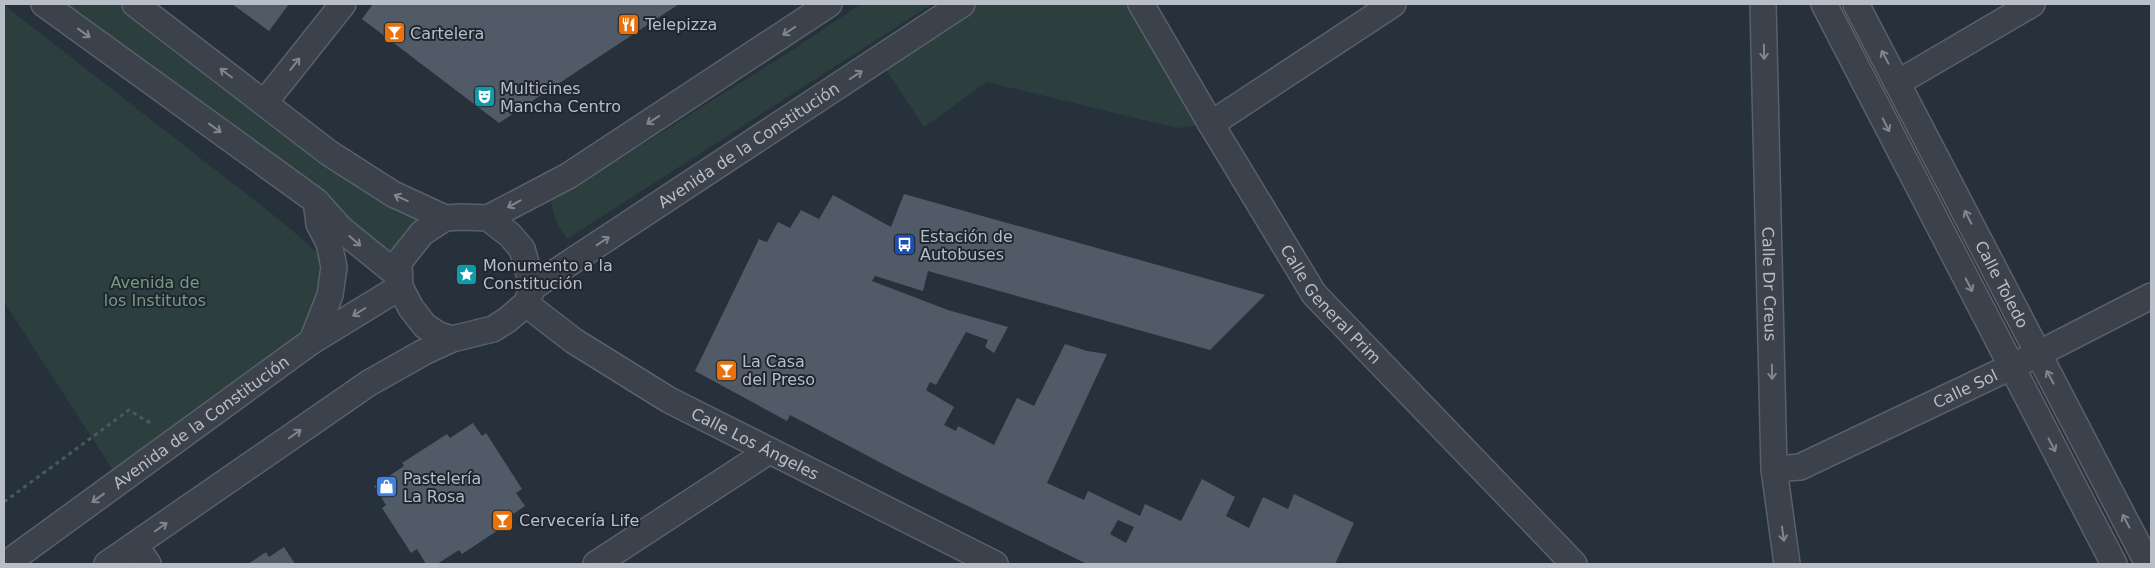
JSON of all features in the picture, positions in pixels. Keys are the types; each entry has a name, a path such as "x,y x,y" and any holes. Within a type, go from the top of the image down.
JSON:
{"street":[{"path":"44,4 316,201 341,229 400,282"},
{"path":"135,4 329,152 393,194 445,218 488,218 568,176 830,4"},
{"path":"265,102 343,4"},
{"name":"Avenida de la Constitución","path":"529,295 962,4"},
{"name":"Calle General Prim","path":"1141,4 1314,294 1574,564"},
{"path":"1211,124 1393,4"},
{"name":"Calle Dr Creus","path":"1763,4 1774,469 1787,564"},
{"name":"Calle Toledo","path":"1824,4 2114,564"},
{"name":"Calle Toledo","path":"1856,4 1899,82 2148,564"},
{"path":"1899,82 2032,4"},
{"path":"312,341 330,295 334,267 329,243 319,224 316,201"},
{"path":"445,218 422,233 409,247 399,262 400,282 411,308 425,326 439,335 452,339"},
{"path":"107,564 141,554 369,383 424,352 452,339 494,328 507,320 529,295 522,249 510,235 488,218"},
{"name":"Avenida de la Constitución","path":"6,564 312,341 400,282"},
{"name":"Calle Los Ángeles","path":"529,295 574,341 669,400 995,564"},
{"name":"Calle Sol","path":"1774,469 1800,467 2038,354 2151,296"},
{"path":"596,564 769,451"}],"path":[{"path":"4,502 129,410 148,422 155,420"}],"green space":[{"path":"44,4 135,4 445,218 399,262"},
{"path":"861,4 932,4 567,239 556,221 551,202 791,51"},
{"path":"962,4 1141,4 1211,124 1177,128 987,82 924,127 879,59"},
{"name":"Avenida de los Institutos","path":"4,5 281,221 334,267 312,341 120,481 4,302"}],"building":[{"path":"232,4 289,4 269,31"},
{"path":"373,4 679,4 499,123 362,19"},
{"path":"904,194 1265,295 1210,350 928,271 923,291 875,276 872,281 948,310 1008,327 994,353 985,347 988,340 966,332 936,385 930,382 926,390 954,407 944,425 956,431 958,426 994,445 1017,398 1034,406 1065,344 1087,351 1107,354 1047,483 1084,500 1088,491 1140,516 1145,504 1181,521 1202,479 1235,497 1226,516 1249,528 1263,497 1288,509 1294,494 1354,523 1335,564 1087,564 904,475 790,415 787,421 695,371 759,239 767,242 778,222 790,228 801,210 819,219 833,195 891,227","holes":["1118,520 1134,527 1126,543 1110,534"]},
{"path":"473,423 482,436 486,433 522,489 516,493 525,506 503,521 506,525 462,554 459,550 437,564 426,564 417,549 411,553 382,508 386,505 374,486 404,466 402,463 447,434 450,438"},
{"path":"284,547 295,564 248,564 266,552 269,557"}],"place":[{"name":"Telepizza","path":"629,24"},
{"name":"Cartelera","path":"394,33"},
{"name":"Multicines Mancha Centro","path":"484,97"},
{"name":"Estación de Autobuses","path":"904,245"},
{"name":"Monumento a la Constitución","path":"467,274"},
{"name":"La Casa del Preso","path":"726,370"},
{"name":"Pastelería La Rosa","path":"387,487"},
{"name":"Cervecería Life","path":"503,520"}]}
